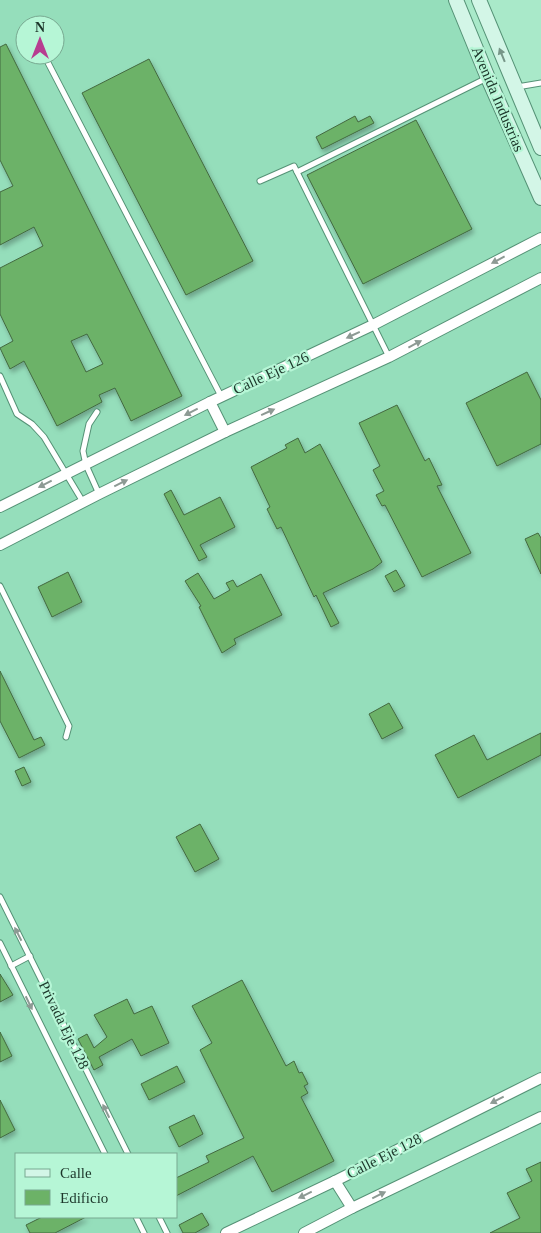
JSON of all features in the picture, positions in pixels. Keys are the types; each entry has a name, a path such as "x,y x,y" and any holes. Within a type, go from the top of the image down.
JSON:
{"main road":[{"name":"Avenida Industrias","path":"456,0 541,198"},
{"name":"Avenida Industrias","path":"479,0 541,148"}],"street":[{"name":"Calle Eje 126","path":"0,507 221,396 374,326 541,238"},
{"path":"0,545 82,502 226,432 389,358 541,278"},
{"path":"210,402 226,432"},
{"name":"Calle Eje 128","path":"226,1233 541,1078"},
{"path":"304,1233 352,1208 541,1118"},
{"path":"335,1181 352,1208"}],"lane":[{"path":"49,65 221,396"},
{"path":"297,172 488,78"},
{"path":"515,87 541,83"},
{"path":"260,181 294,166 389,358"},
{"path":"0,376 17,414 32,424 44,436 82,502"},
{"path":"97,412 89,424 83,451 86,465 99,494"},
{"path":"0,586 69,726 66,737"},
{"name":"Privada Eje 128","path":"0,897 128,1153"},
{"name":"Privada Eje 128","path":"0,943 104,1153"},
{"path":"12,966 30,956"},
{"path":"136,1218 144,1233"},
{"path":"160,1218 167,1233"}],"shaded area":[{"path":"0,0 454,0 541,207 541,1233 0,1233"}],"building":[{"path":"6,44 182,396 131,421 115,388 99,395 102,402 57,426 24,361 10,369 0,348 13,341 0,314 0,268 43,246 34,227 0,245 0,192 13,186 0,160 0,47","holes":["87,334 103,364 86,372 71,341"]},
{"path":"149,59 253,261 186,295 82,93"},
{"path":"355,116 358,122 370,116 374,123 322,149 316,137"},
{"path":"416,120 472,229 363,284 307,175"},
{"path":"527,372 541,400 541,444 497,466 466,403"},
{"path":"397,405 425,461 429,458 442,485 437,486 471,553 422,577 385,505 382,506 376,495 384,491 373,470 380,466 359,423"},
{"path":"298,438 305,453 320,444 382,562 373,569 323,593 339,623 331,627 316,595 314,597 281,527 277,529 267,509 270,507 251,467 287,448 285,445"},
{"path":"171,490 184,515 220,497 235,527 200,545 207,557 199,561 164,494"},
{"path":"538,533 541,538 541,574 525,539"},
{"path":"396,570 405,586 394,592 385,576"},
{"path":"68,572 82,602 52,617 38,587"},
{"path":"198,573 214,599 230,590 226,583 233,580 237,587 261,574 282,615 234,639 236,644 222,653 199,607 201,606 185,581"},
{"path":"0,671 34,740 41,737 45,745 19,758 0,721"},
{"path":"389,703 403,728 382,739 369,714"},
{"path":"541,733 541,755 458,798 435,755 474,735 487,760"},
{"path":"24,767 31,782 22,786 15,771"},
{"path":"200,824 219,859 195,872 176,837"},
{"path":"0,974 13,995 0,1002"},
{"path":"242,980 286,1066 294,1061 299,1073 302,1072 308,1084 304,1086 308,1093 301,1097 334,1161 272,1192 253,1156 178,1195 178,1177 209,1162 206,1156 244,1138 200,1050 212,1043 192,1006"},
{"path":"127,999 134,1014 152,1006 169,1043 141,1056 132,1039 99,1057 103,1065 94,1070 78,1039 87,1034 94,1048 107,1037 94,1015"},
{"path":"0,1032 12,1056 0,1062"},
{"path":"177,1066 185,1082 149,1100 141,1084"},
{"path":"0,1100 15,1130 0,1138"},
{"path":"194,1115 203,1134 179,1147 169,1127"},
{"path":"541,1162 541,1233 490,1233 520,1218 507,1193 532,1181 526,1169"},
{"path":"202,1213 209,1225 195,1233 183,1233 179,1225"},
{"path":"40,1218 84,1218 55,1233 30,1233 26,1225"}]}
